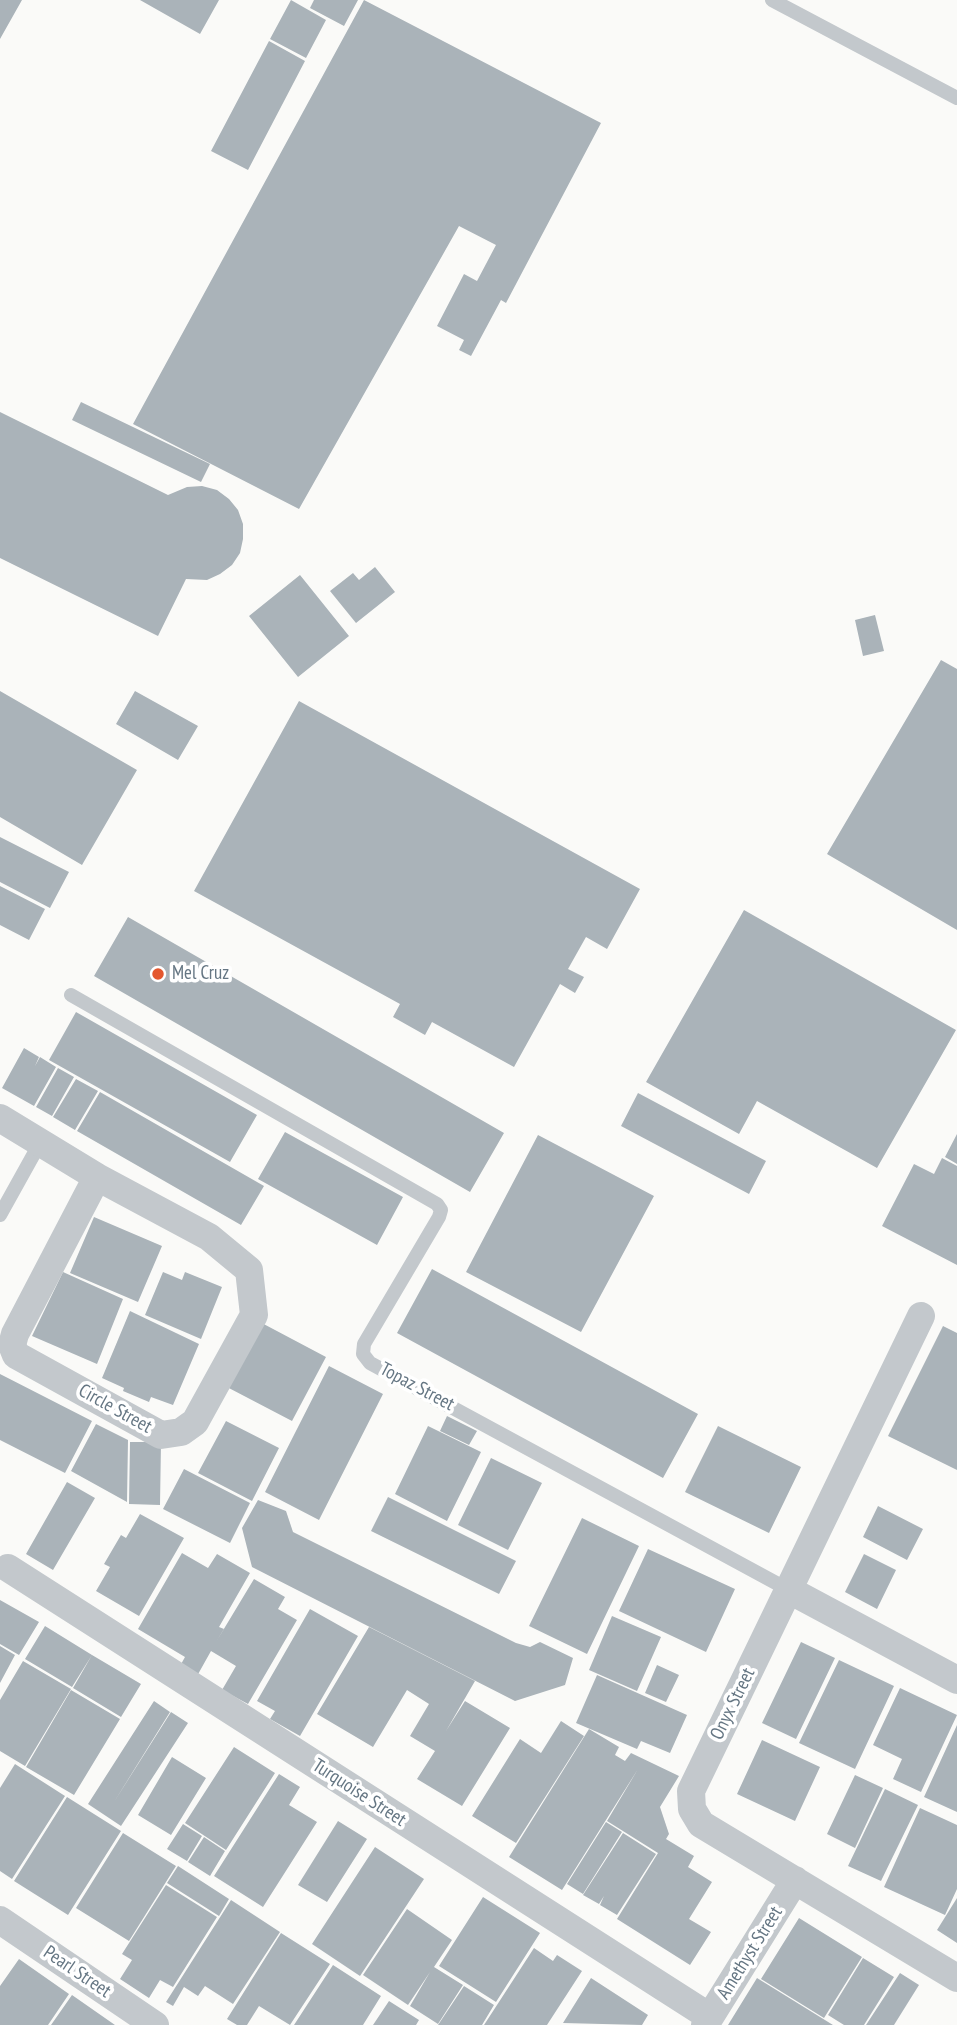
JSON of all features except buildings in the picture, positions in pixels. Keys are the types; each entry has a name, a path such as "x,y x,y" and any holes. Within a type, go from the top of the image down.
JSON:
{"street":[{"name":"Circle Street","path":"0,1118 97,1178 209,1237 249,1270 254,1315 195,1422 181,1432 161,1435 16,1355 12,1345 15,1334 97,1178"},
{"name":"Onyx Street","path":"921,1316 691,1791 692,1809 701,1825 957,1978"},
{"name":"Turquoise Street","path":"8,1569 707,2021"},
{"name":"Topaz Street","path":"789,1590 957,1680"},
{"name":"Amethyst Street","path":"707,2021 795,1880"},
{"name":"Pearl Street","path":"2,1926 155,2025"}],"lane":[{"path":"772,0 957,99"},
{"name":"Topaz Street","path":"71,995 437,1204 441,1210 439,1217 364,1344 363,1354 370,1363 789,1590"},
{"path":"0,1216 40,1143"}],"place":[{"name":"Mel Cruz","path":"158,974"}]}
